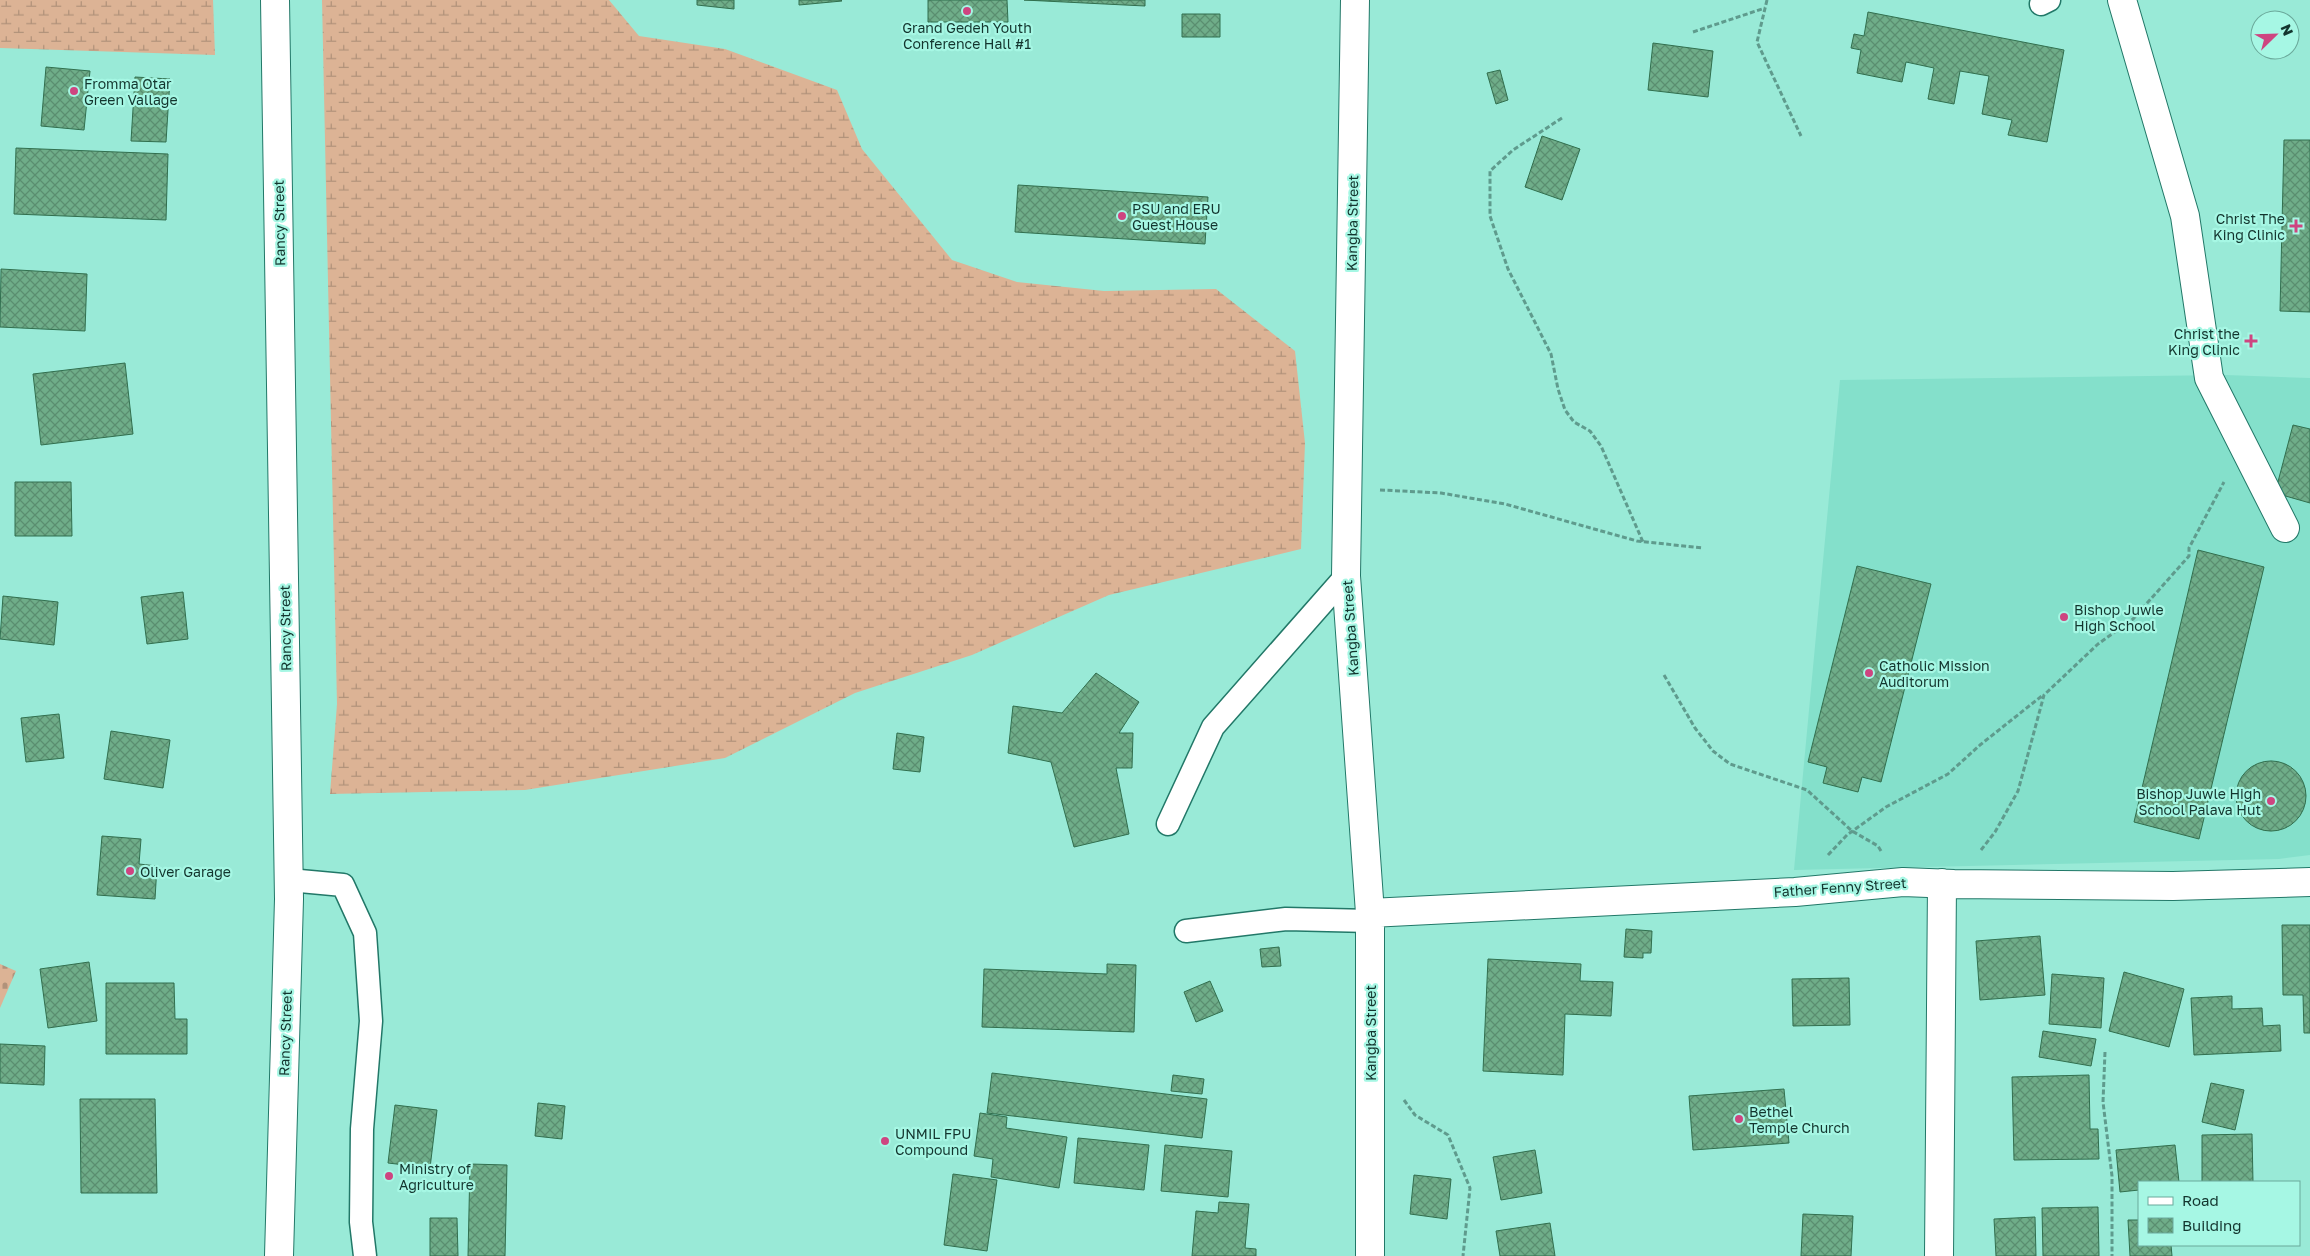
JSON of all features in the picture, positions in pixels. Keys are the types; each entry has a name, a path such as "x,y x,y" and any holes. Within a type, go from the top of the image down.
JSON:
{"street":[{"name":"Rancy Street","path":"275,0 289,880 279,1256"},
{"name":"Kangba Street","path":"1355,0 1346,576 1370,917 1370,1256"},
{"path":"2122,0 2185,216 2209,378 2285,528"},
{"name":"Father Fenny Street","path":"1370,917 1794,892 1903,882 2173,886 2310,882"},
{"path":"1939,1256 1948,884"}],"lane":[{"path":"1168,824 1213,726 1346,576"},
{"path":"289,880 343,885 365,933 371,1021 362,1129 361,1222 365,1256"},
{"path":"1186,931 1286,918 1370,917"}],"path":[{"path":"1767,0 1757,42 1801,136"},
{"path":"1693,32 1765,8"},
{"path":"1562,118 1513,150 1490,171 1490,216 1508,269 1551,354 1558,389 1565,410 1574,422 1590,431 1601,446 1643,542"},
{"path":"1794,892 1852,831 1886,807 1948,774 1980,745 2044,695 2098,644 2134,619 2189,556 2189,548 2243,444"},
{"path":"1347,488 1441,493 1505,504 1643,542 1703,548"},
{"path":"1664,675 1695,728 1713,751 1730,764 1807,790 1852,831 1878,846 1903,882"},
{"path":"1948,884 1995,832 2018,791 2044,695"},
{"path":"2105,1052 2103,1102 2112,1176 2112,1256"},
{"path":"1370,1053 1415,1115 1448,1134 1470,1188 1463,1256"}],"shaded area":[{"name":"Bishop Juwle High School","path":"2226,375 2310,378 2310,855 2279,859 1794,870 1840,380"}],"green space":[{"path":"0,0 213,0 215,55 0,48"},
{"path":"322,0 609,0 639,36 725,49 837,90 862,149 952,260 1017,282 1104,291 1216,289 1295,351 1305,443 1301,549 1109,595 972,655 855,693 725,758 525,790 330,794 337,704"},
{"path":"0,964 16,971 0,1008"}],"building":[{"path":"697,0 734,0 734,9 697,5"},
{"path":"799,0 841,0 842,1 799,5"},
{"name":"Grand Gedeh Youth Conference Hall #1","path":"928,0 1007,0 1008,22 928,22"},
{"path":"1024,0 1145,0 1145,6"},
{"path":"1868,12 2064,50 2047,142 2008,135 2012,120 1982,114 1989,76 1960,71 1954,104 1928,99 1934,68 1906,62 1902,82 1857,73 1861,50 1851,48 1854,34 1864,36"},
{"path":"1182,14 1220,14 1220,37 1182,37"},
{"path":"1653,43 1713,51 1708,97 1648,90"},
{"path":"46,67 90,71 84,130 41,126"},
{"path":"1500,70 1508,100 1496,104 1487,73"},
{"path":"135,77 170,79 166,142 131,141"},
{"path":"1542,136 1580,149 1562,200 1525,187"},
{"name":"Christ The King Clinic","path":"2284,140 2310,140 2310,312 2280,311"},
{"path":"16,148 168,154 166,220 14,214"},
{"path":"1018,185 1208,197 1205,244 1015,232"},
{"path":"1,269 87,274 85,331 0,327"},
{"path":"125,363 133,434 41,445 33,374"},
{"path":"2293,425 2310,429 2310,503 2275,493"},
{"path":"15,482 71,482 72,536 15,536"},
{"path":"2198,550 2264,567 2199,839 2134,822"},
{"name":"Catholic Mission Auditorum","path":"1857,566 1931,584 1881,782 1862,777 1858,792 1823,783 1827,767 1808,762"},
{"path":"183,592 188,639 147,644 141,597"},
{"path":"3,596 58,602 54,645 0,639"},
{"path":"1096,673 1139,702 1119,733 1133,733 1132,768 1116,768 1129,834 1074,847 1051,762 1008,753 1013,706 1062,713"},
{"path":"59,714 64,758 26,762 21,718"},
{"path":"111,731 170,740 163,788 104,779"},
{"path":"897,733 924,737 920,772 893,769"},
{"name":"Bishop Juwle High School Palava Hut","path":"2271,761 2284,764 2296,771 2303,783 2306,796 2303,809 2296,821 2284,828 2271,831 2258,828 2246,821 2239,809 2236,796 2239,783 2246,771 2258,764"},
{"path":"102,836 141,839 139,864 157,866 155,899 97,895"},
{"path":"2282,925 2310,925 2310,1033 2304,1033 2303,995 2283,995"},
{"path":"1626,929 1652,931 1651,953 1643,953 1643,958 1624,957"},
{"path":"2040,936 2045,995 1980,1000 1976,941"},
{"path":"1279,947 1281,966 1262,967 1260,949"},
{"path":"1488,959 1581,964 1580,981 1613,982 1611,1016 1565,1014 1563,1075 1483,1071"},
{"path":"89,962 97,1021 48,1028 40,969"},
{"path":"1107,964 1136,965 1134,1032 982,1027 984,969 1107,974"},
{"path":"2124,972 2184,989 2169,1047 2109,1031"},
{"path":"2052,974 2104,978 2101,1028 2049,1024"},
{"path":"1849,978 1850,1025 1793,1026 1792,979"},
{"path":"1210,981 1223,1011 1196,1022 1184,992"},
{"path":"106,983 174,983 175,1019 187,1019 187,1054 106,1054"},
{"path":"2232,996 2232,1009 2262,1008 2263,1026 2280,1025 2281,1051 2194,1055 2191,998"},
{"path":"2043,1031 2096,1039 2091,1066 2039,1057"},
{"path":"0,1044 45,1046 44,1085 0,1083"},
{"path":"992,1073 1207,1099 1202,1138 987,1113"},
{"path":"1173,1075 1204,1079 1202,1094 1171,1091"},
{"path":"2089,1075 2090,1129 2098,1129 2099,1159 2014,1160 2012,1077"},
{"path":"2211,1083 2244,1090 2235,1130 2202,1122"},
{"name":"Bethel Temple Church","path":"1784,1089 1789,1143 1693,1150 1689,1096"},
{"path":"80,1099 155,1099 157,1193 81,1193"},
{"path":"538,1103 565,1106 562,1139 535,1136"},
{"path":"395,1105 437,1110 430,1168 388,1163"},
{"path":"980,1113 1007,1117 1006,1128 1067,1137 1059,1188 991,1177 993,1159 974,1156"},
{"path":"2252,1134 2253,1181 2202,1181 2202,1135"},
{"path":"1078,1138 1149,1145 1144,1190 1074,1183"},
{"path":"1165,1145 1232,1151 1228,1197 1161,1191"},
{"path":"2175,1145 2179,1181 2138,1181 2138,1190 2120,1192 2116,1150"},
{"path":"1535,1150 1542,1193 1501,1200 1493,1157"},
{"path":"470,1164 507,1165 505,1256 468,1256"},
{"path":"953,1174 997,1180 987,1251 944,1245"},
{"path":"1414,1175 1451,1179 1447,1219 1410,1214"},
{"path":"1219,1202 1249,1204 1245,1248 1256,1249 1256,1256 1192,1256 1196,1211 1218,1213"},
{"path":"2098,1207 2099,1256 2043,1256 2042,1208"},
{"path":"1803,1214 1853,1216 1851,1256 1801,1256"},
{"path":"2035,1217 2036,1256 1996,1256 1994,1219"},
{"path":"430,1218 457,1218 458,1256 430,1256"},
{"path":"2128,1220 2138,1220 2138,1246 2171,1246 2172,1256 2130,1256"},
{"path":"1550,1223 1555,1256 1500,1256 1496,1231"}],"place":[{"name":"Grand Gedeh Youth Conference Hall #1","path":"967,11"},
{"name":"Fromma Otar Green Vallage","path":"74,91"},
{"name":"PSU and ERU Guest House","path":"1122,216"},
{"name":"Christ The King Clinic","path":"2296,226"},
{"name":"Christ the King Clinic","path":"2251,341"},
{"name":"Bishop Juwle High School","path":"2064,617"},
{"name":"Catholic Mission Auditorum","path":"1869,673"},
{"name":"Bishop Juwle High School Palava Hut","path":"2271,801"},
{"name":"Oliver Garage","path":"130,871"},
{"name":"Bethel Temple Church","path":"1739,1119"},
{"name":"UNMIL FPU Compound","path":"885,1141"},
{"name":"Ministry of Agriculture","path":"389,1176"}]}
